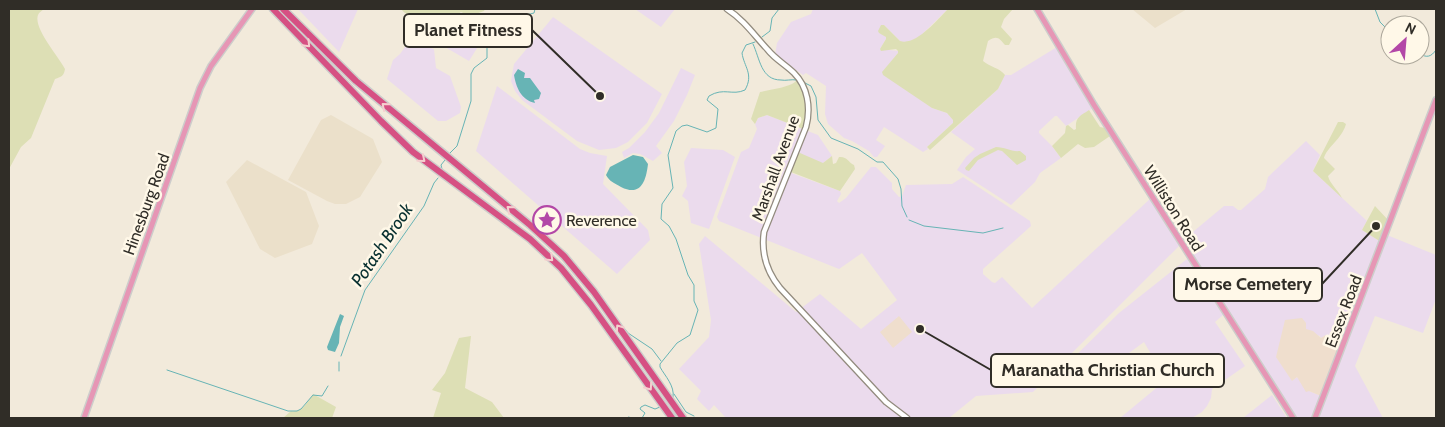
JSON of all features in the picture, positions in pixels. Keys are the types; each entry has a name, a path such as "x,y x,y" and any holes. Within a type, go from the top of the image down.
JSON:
{"highway":[{"path":"274,9 401,141 425,162 530,239 561,268 588,300 672,418"},
{"path":"284,9 323,50 368,91 564,256 594,292 683,418"}],"main road":[{"name":"Hinesburg Road","path":"84,418 200,88 211,66 252,9"},
{"name":"Marshall Avenue","path":"727,9 743,21 772,54 796,74 804,87 808,101 806,127 764,232 763,249 767,267 780,288 884,400 893,409 907,418"},
{"name":"Williston Road","path":"1037,9 1094,105 1293,418"},
{"name":"Essex Road","path":"1315,418 1436,100"}],"shaded area":[{"path":"298,9 358,9 339,52"},
{"path":"635,9 675,9 661,27"},
{"path":"813,9 948,9 916,40 903,43 884,25 879,33 886,36 880,49 898,51 883,72 932,108 947,113 953,120 953,123 927,147 928,149 923,152 884,127 876,140 885,146 877,157 874,157 869,151 844,138 828,124 825,114 826,86 806,73 803,75 775,55 777,43 791,22 811,14"},
{"path":"1132,9 1187,9 1155,28"},
{"path":"553,17 662,94 647,123 628,142 616,148 599,150 577,141 522,100 515,91 511,81 514,64"},
{"path":"437,23 460,24 474,29 479,45 469,61 438,43 436,38 423,30"},
{"path":"415,33 423,40 426,47 434,49 436,68 450,76 461,107 460,113 446,121 438,121 387,79 393,60 400,54"},
{"path":"1057,47 1093,108 1066,126 1055,116 1039,131 1061,158 1040,173 1035,182 1011,205 957,170 966,157 975,149 951,132 998,89 1005,75 1011,75"},
{"path":"681,68 695,75 674,121 656,146 662,153 653,161 640,154 633,153 624,158 622,152 629,148 645,132 659,113"},
{"path":"497,86 580,149 607,156 603,184 648,230 650,240 617,274 476,151"},
{"path":"331,115 373,139 382,162 360,197 346,204 335,204 327,201 288,180 321,120"},
{"path":"767,115 818,135 832,156 823,163 791,173 840,191 841,194 837,201 839,203 846,198 871,167 876,167 892,183 892,189 899,197 902,196 906,185 952,184 963,177 1030,221 1031,226 983,269 983,274 995,283 1002,277 1032,308 1151,198 1179,246 1033,392 976,396 949,418 726,418 714,405 709,411 697,399 701,391 679,369 709,337 711,320 699,244 705,236 796,312 820,294 861,329 897,300 862,253 839,269 719,221 717,217 741,152 749,148 757,129 755,124 758,118"},
{"path":"1306,141 1320,155 1313,171 1367,221 1362,230 1381,242 1341,342 1326,335 1321,338 1319,335 1292,381 1297,377 1309,391 1321,396 1313,418 1295,418 1182,241 1224,206 1233,206 1241,210 1265,189 1268,177"},
{"path":"691,148 723,150 735,157 709,229 691,223 688,201 682,196 687,186 684,162"},
{"path":"247,160 306,192 319,226 312,244 275,258 260,249 226,182"},
{"path":"1387,235 1436,255 1436,299 1423,333 1375,316 1355,366 1383,418 1317,418"},
{"path":"1187,259 1223,315 1215,322 1245,366 1212,389 1211,398 1207,406 1202,412 1192,418 1120,418 1166,380 1144,342 1088,383 1065,366 1119,313"},
{"path":"899,316 912,332 893,348 880,332"},
{"path":"1302,318 1306,323 1306,329 1313,331 1321,338 1326,335 1341,342 1321,396 1309,391 1306,392 1297,377 1292,381 1276,357 1285,320"},
{"path":"1272,395 1287,418 1243,418"}],"green space":[{"path":"9,9 44,9 38,15 39,27 65,69 62,76 55,79 31,138 21,147 9,169"},
{"path":"401,9 485,9 470,16 461,12 455,16 439,13 414,16 405,13"},
{"path":"948,9 1013,9 1004,19 1001,27 1012,39 1009,45 1005,45 998,38 988,41 983,61 1005,75 998,89 930,150 927,147 953,123 953,120 947,113 932,108 883,75 882,72 898,51 896,49 881,51 880,49 886,37 878,31 881,25 884,25 900,41 913,40 926,31"},
{"path":"798,81 801,87 806,105 803,129 767,115 758,118 755,124 751,119 760,92 785,87"},
{"path":"1089,110 1100,127 1105,128 1110,136 1094,147 1085,148 1078,144 1061,158 1052,146 1065,133 1066,126 1068,125 1074,130 1076,129 1077,119"},
{"path":"1338,122 1346,124 1324,158 1335,169 1328,176 1330,182 1342,198 1313,171"},
{"path":"996,147 1020,151 1026,156 1026,160 1017,165 1002,151 998,150 978,160 969,171 966,170 965,168 974,158"},
{"path":"800,153 823,163 832,156 833,164 836,163 839,157 844,157 854,165 855,169 840,191 791,172 790,169 796,155"},
{"path":"1375,206 1389,221 1381,242 1362,230"},
{"path":"471,336 465,388 492,402 504,418 433,418 441,393 432,390 445,373 459,338"},
{"path":"313,394 336,407 332,418 283,418 291,411 301,409"}],"water":[{"path":"518,69 525,73 524,78 530,78 541,93 539,99 534,100 535,103 523,96 516,84 514,75"},
{"path":"633,155 643,157 648,164 646,176 641,186 638,189 628,190 610,180 606,175 610,167"},
{"path":"340,314 344,316 340,327 339,343 335,352 328,350 327,347"}],"waterway":[{"name":"Potash Brook","path":"450,153 457,146 471,101 471,74 474,68 487,58 487,45 497,25 512,22 514,18 534,13 535,9"},
{"path":"762,37 770,31 772,18 779,9"},
{"path":"1375,9 1380,22"},
{"path":"673,397 671,385 660,364 677,343 690,335 698,310 694,301 694,285 688,275 676,239 669,226 661,219 662,204 673,188 668,155 676,131 682,126 687,125 707,132 716,128 718,109 707,100 714,93 740,92 745,90 749,75 742,53 746,45 755,42"},
{"path":"753,44 765,73 774,79 797,80"},
{"path":"1430,55 1436,50"},
{"path":"803,82 811,86 816,97 818,120 831,138 858,149 877,162 883,162 898,179 901,189 902,206 907,217"},
{"name":"Potash Brook","path":"442,169 441,165 445,160"},
{"name":"Potash Brook","path":"341,356 365,290 424,206 438,178"},
{"path":"909,220 924,226 983,233 1003,228"},
{"path":"614,315 628,333 652,349 661,361"},
{"name":"Potash Brook","path":"339,362 339,371"},
{"name":"Potash Brook","path":"167,370 288,411 301,409 313,395 322,396 328,386"},
{"path":"674,394 686,412 694,416"},
{"path":"642,418 645,413 640,409 641,407 645,405 655,409 660,407"},
{"path":"627,418 633,418"}],"place":[{"name":"Planet Fitness","path":"600,96"},
{"name":"Reverence","path":"547,220"},
{"name":"Morse Cemetery","path":"1376,226"},
{"name":"Maranatha Christian Church","path":"920,329"}]}
